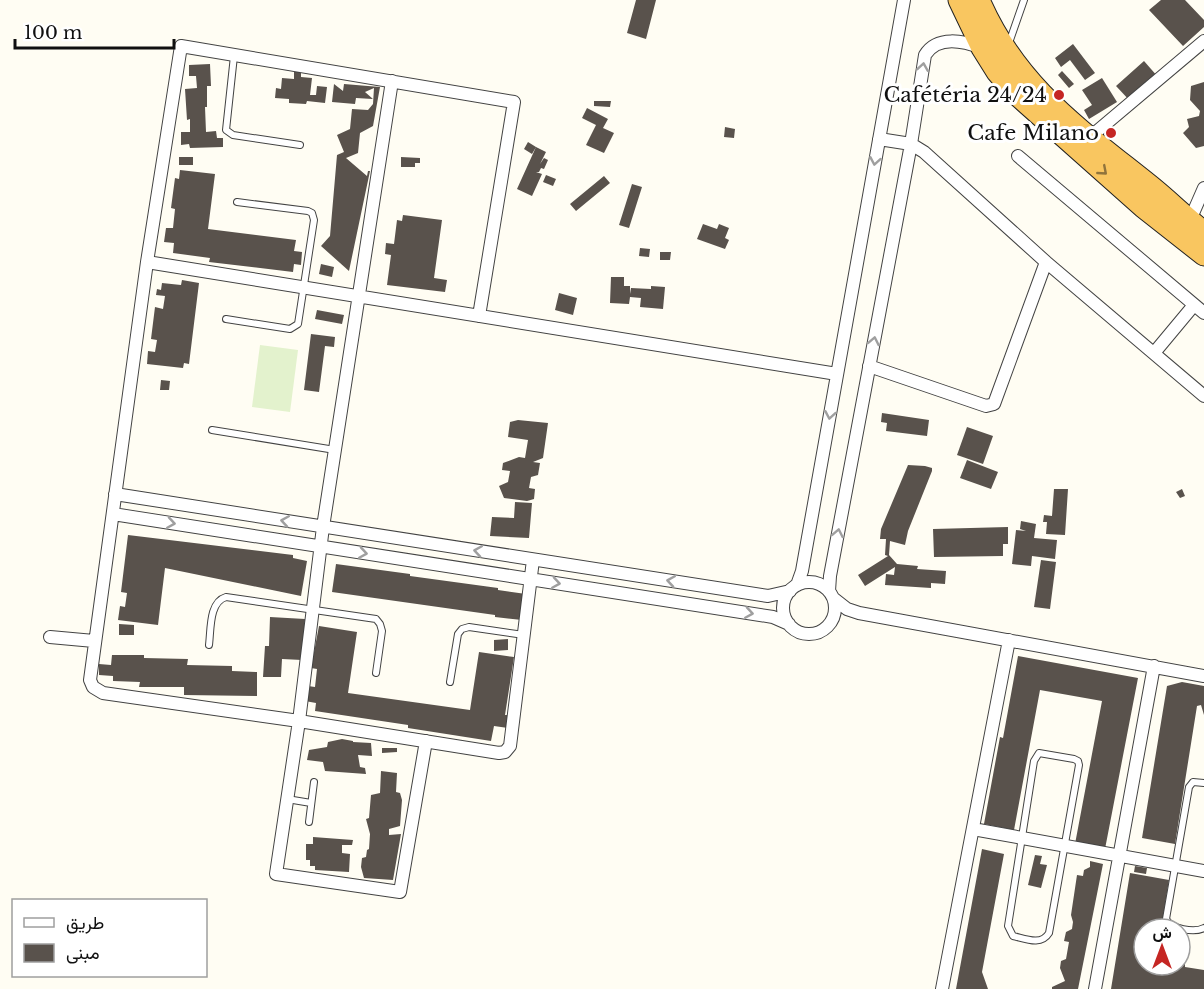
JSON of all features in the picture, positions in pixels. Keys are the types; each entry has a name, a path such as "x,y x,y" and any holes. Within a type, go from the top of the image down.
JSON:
{"highway":[{"path":"960,0 982,48 997,72 1039,116 1143,207 1204,255"},
{"path":"979,0 988,21 1007,52 1030,83 1089,138 1150,185 1197,226"}],"street":[{"path":"789,624 783,607 785,598 794,588 802,571 904,0"},
{"path":"1089,138 1204,41"},
{"path":"832,621 836,606 831,594 830,576 911,144 925,55 934,45 950,42 967,43 982,48"},
{"path":"479,316 514,102 182,46 147,262 89,676 93,687 99,692 499,753 508,749 533,560"},
{"path":"392,81 323,527 299,721 276,874 400,892 426,741"},
{"path":"879,139 911,144 930,157 1046,262 1204,396"},
{"path":"1018,156 1199,309 1154,353"},
{"path":"1197,226 1204,188"},
{"path":"147,262 837,374"},
{"path":"869,366 986,406 994,404 1046,262"},
{"path":"116,494 768,596 814,583 831,594 842,606 859,613 1204,676"},
{"path":"149,519 152,501"},
{"path":"113,514 772,617 789,624 795,630 811,634 819,632 832,621 845,615 859,613"},
{"path":"50,637 94,641"},
{"path":"942,989 1009,640"},
{"path":"1095,989 1154,666"},
{"path":"973,829 1204,871"}],"lane":[{"path":"1007,52 1024,0"},
{"path":"234,55 225,127 228,132 232,135 300,146"},
{"path":"226,320 293,328 300,321 314,220 312,213 308,211 237,202"},
{"path":"212,430 335,450"},
{"path":"208,645 215,607 223,598 230,597 376,619 382,631 376,673"},
{"path":"450,682 458,634 462,629 469,627 524,635"},
{"path":"1042,753 1078,761 1048,933 1045,939 1039,941 1013,936 1008,926 1022,838 1034,758 1042,753"},
{"path":"309,822 314,782"},
{"path":"1204,783 1193,782 1189,787 1167,922 1172,926 1197,931 1204,928"},
{"path":"288,799 311,803"}],"green space":[{"path":"260,345 298,350 290,412 252,407"}],"building":[{"path":"636,0 656,0 646,39 627,33"},
{"path":"1161,0 1185,0 1204,20 1204,27 1183,46 1149,10"},
{"path":"1073,44 1095,73 1085,80 1070,60 1061,67 1055,58"},
{"path":"1144,61 1158,77 1131,102 1116,86"},
{"path":"210,64 211,86 207,86 207,107 205,107 206,132 216,131 217,138 223,138 223,147 190,148 189,144 181,145 181,132 190,132 185,89 197,88 196,76 189,76 189,65"},
{"path":"1062,71 1074,84 1069,88 1058,75"},
{"path":"294,72 301,72 301,77 312,78 310,95 316,95 317,86 327,87 325,103 307,101 306,104 289,103 289,99 275,98 276,88 281,89 282,78 294,79"},
{"path":"1102,78 1117,102 1089,119 1084,110 1092,105 1082,90"},
{"path":"1204,82 1204,146 1196,148 1183,133 1189,127 1187,119 1199,116 1200,111 1190,100 1191,86"},
{"path":"334,84 343,91 344,84 380,87 373,126 360,133 358,153 346,158 367,176 370,171 349,271 321,246 330,236 337,155 344,152 337,135 350,129 352,109 368,110 373,104 374,88 365,92 373,99 356,98 355,104 332,102"},
{"path":"594,101 611,101 610,107 594,106"},
{"path":"587,108 608,119 603,128 614,133 604,153 586,145 596,125 582,118"},
{"path":"725,127 735,129 734,138 724,137"},
{"path":"528,142 536,147 532,154 524,149"},
{"path":"536,147 546,152 540,164 544,158 548,160 544,169 541,168 539,172 536,172 542,174 532,196 517,189"},
{"path":"179,157 193,157 193,165 179,165"},
{"path":"401,157 420,158 420,163 415,163 415,167 401,167"},
{"path":"180,170 215,174 208,229 296,240 294,251 302,252 301,265 294,264 293,272 209,262 210,258 173,253 174,243 164,242 166,228 173,228 175,209 171,208 175,178 179,179"},
{"path":"546,175 556,179 553,186 543,182"},
{"path":"604,176 610,183 576,211 570,204"},
{"path":"632,184 642,187 629,228 619,225"},
{"path":"403,215 442,220 434,278 447,280 445,292 387,285 391,255 385,254 386,243 394,244 397,220 402,221"},
{"path":"703,224 717,229 719,224 729,228 725,238 729,240 725,249 697,239"},
{"path":"640,248 650,249 649,257 639,256"},
{"path":"660,252 671,252 670,260 660,260"},
{"path":"321,264 334,267 332,277 319,274"},
{"path":"611,277 624,277 624,286 630,286 630,294 631,288 665,287 663,309 640,307 641,298 630,297 629,304 610,303"},
{"path":"182,280 199,283 189,364 184,363 183,368 147,364 148,351 155,352 157,340 151,339 155,307 163,309 165,296 156,295 157,289 161,290 162,283 181,285"},
{"path":"559,293 577,298 573,315 555,310"},
{"path":"317,310 344,315 342,324 315,319"},
{"path":"311,334 335,337 334,347 325,346 319,392 304,390"},
{"path":"161,380 170,381 169,390 160,390"},
{"path":"882,413 929,420 927,436 886,431 887,423 881,422"},
{"path":"518,420 548,423 543,458 533,462 540,463 538,475 531,477 529,488 535,489 534,499 527,501 504,498 499,486 508,482 510,471 502,470 503,463 519,457 525,458 528,440 508,437 510,422"},
{"path":"967,427 993,436 983,464 957,455"},
{"path":"967,460 998,472 991,489 960,478"},
{"path":"908,465 925,466 932,468 932,471 908,531 905,545 890,541 889,555 897,564 918,566 917,569 946,571 945,584 931,583 931,588 885,585 886,574 894,575 895,567 865,586 858,575 888,556 885,555 886,539 880,539 881,529"},
{"path":"1054,489 1068,489 1065,535 1046,534 1047,522 1043,522 1044,515 1052,516"},
{"path":"1182,489 1185,496 1180,498 1176,492"},
{"path":"515,502 532,503 529,538 490,536 492,517 514,518"},
{"path":"1021,521 1036,524 1034,538 1057,540 1055,559 1032,556 1031,566 1012,564 1016,530 1026,531 1020,529"},
{"path":"1008,527 1008,544 1003,544 1003,556 934,557 933,529"},
{"path":"128,535 293,555 293,558 307,561 301,596 165,568 158,625 118,620 120,606 125,607 127,593 121,592"},
{"path":"1041,560 1056,562 1050,609 1034,607"},
{"path":"336,564 526,594 522,620 332,592"},
{"path":"270,617 305,619 302,660 282,659 281,677 263,677 265,646 269,646"},
{"path":"119,624 134,625 134,635 119,635"},
{"path":"319,626 357,632 348,693 470,710 479,652 514,657 505,715 510,715 508,728 494,726 491,741 408,728 408,725 315,711 316,703 305,701 308,686 315,687 317,669 311,668"},
{"path":"508,639 508,650 494,651 494,640"},
{"path":"112,655 188,659 187,665 232,666 232,671 257,672 257,696 184,695 184,687 139,687 140,682 113,681 113,676 99,675 99,664 111,665"},
{"path":"1018,656 1138,678 1105,849 1075,844 1102,701 1040,690 1014,830 984,824"},
{"path":"1182,682 1204,686 1204,715 1201,705 1197,706 1175,844 1142,838 1167,686"},
{"path":"342,739 371,743 372,756 358,755 360,767 365,768 366,774 325,771 323,762 307,760 309,750 327,747 328,742"},
{"path":"382,748 397,748 397,752 382,753"},
{"path":"381,771 397,773 396,792 400,793 402,800 400,826 389,829 389,835 401,834 393,880 364,878 361,867 362,858 366,857 369,849 370,834 366,819 369,818 371,795 380,793"},
{"path":"313,837 353,840 352,845 342,845 342,853 350,854 349,872 315,870 315,866 310,866 310,860 306,860 306,844 313,844"},
{"path":"982,849 1004,854 982,972 988,989 956,989"},
{"path":"1035,855 1042,856 1040,864 1047,865 1041,888 1028,885"},
{"path":"1090,861 1103,864 1078,989 1052,989 1065,981 1060,968 1061,961 1066,959 1069,942 1064,941 1066,932 1072,929 1071,915 1077,875 1083,876 1084,870 1090,867"},
{"path":"1135,866 1147,868 1146,874 1134,872"},
{"path":"1130,873 1169,880 1163,917 1132,917 1132,977 1192,977 1192,968 1204,970 1204,989 1111,989"}],"place":[{"name":"Cafétéria 24/24","path":"1059,95"},
{"name":"Cafe Milano","path":"1111,133"}]}
